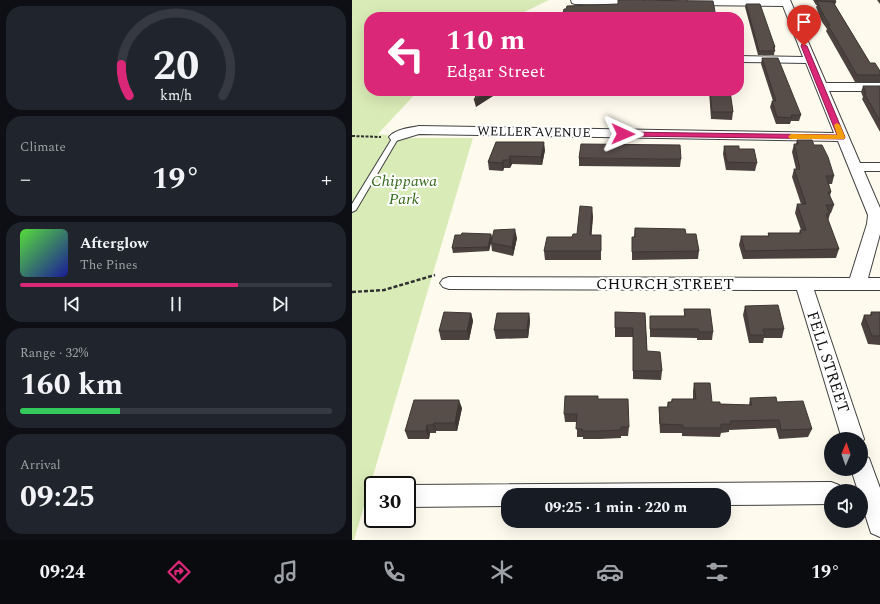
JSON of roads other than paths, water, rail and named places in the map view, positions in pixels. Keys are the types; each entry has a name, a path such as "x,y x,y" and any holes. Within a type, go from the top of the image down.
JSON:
{"street":[{"path":"575,1 653,2"},
{"path":"684,2 786,2 877,220 857,285"},
{"path":"744,59 810,60"},
{"path":"822,87 880,87"},
{"name":"WELLER AVENUE","path":"396,137 405,133 419,130 842,137"},
{"path":"856,167 880,167"},
{"name":"CHURCH STREET","path":"446,279 804,285 880,284"},
{"name":"FELL STREET","path":"804,285 851,432"},
{"path":"868,483 880,525"},
{"path":"416,496 824,493"}],"lane":[{"path":"352,210 396,137"}],"park label":[{"name":"Chippawa Park","path":"404,190"}]}
